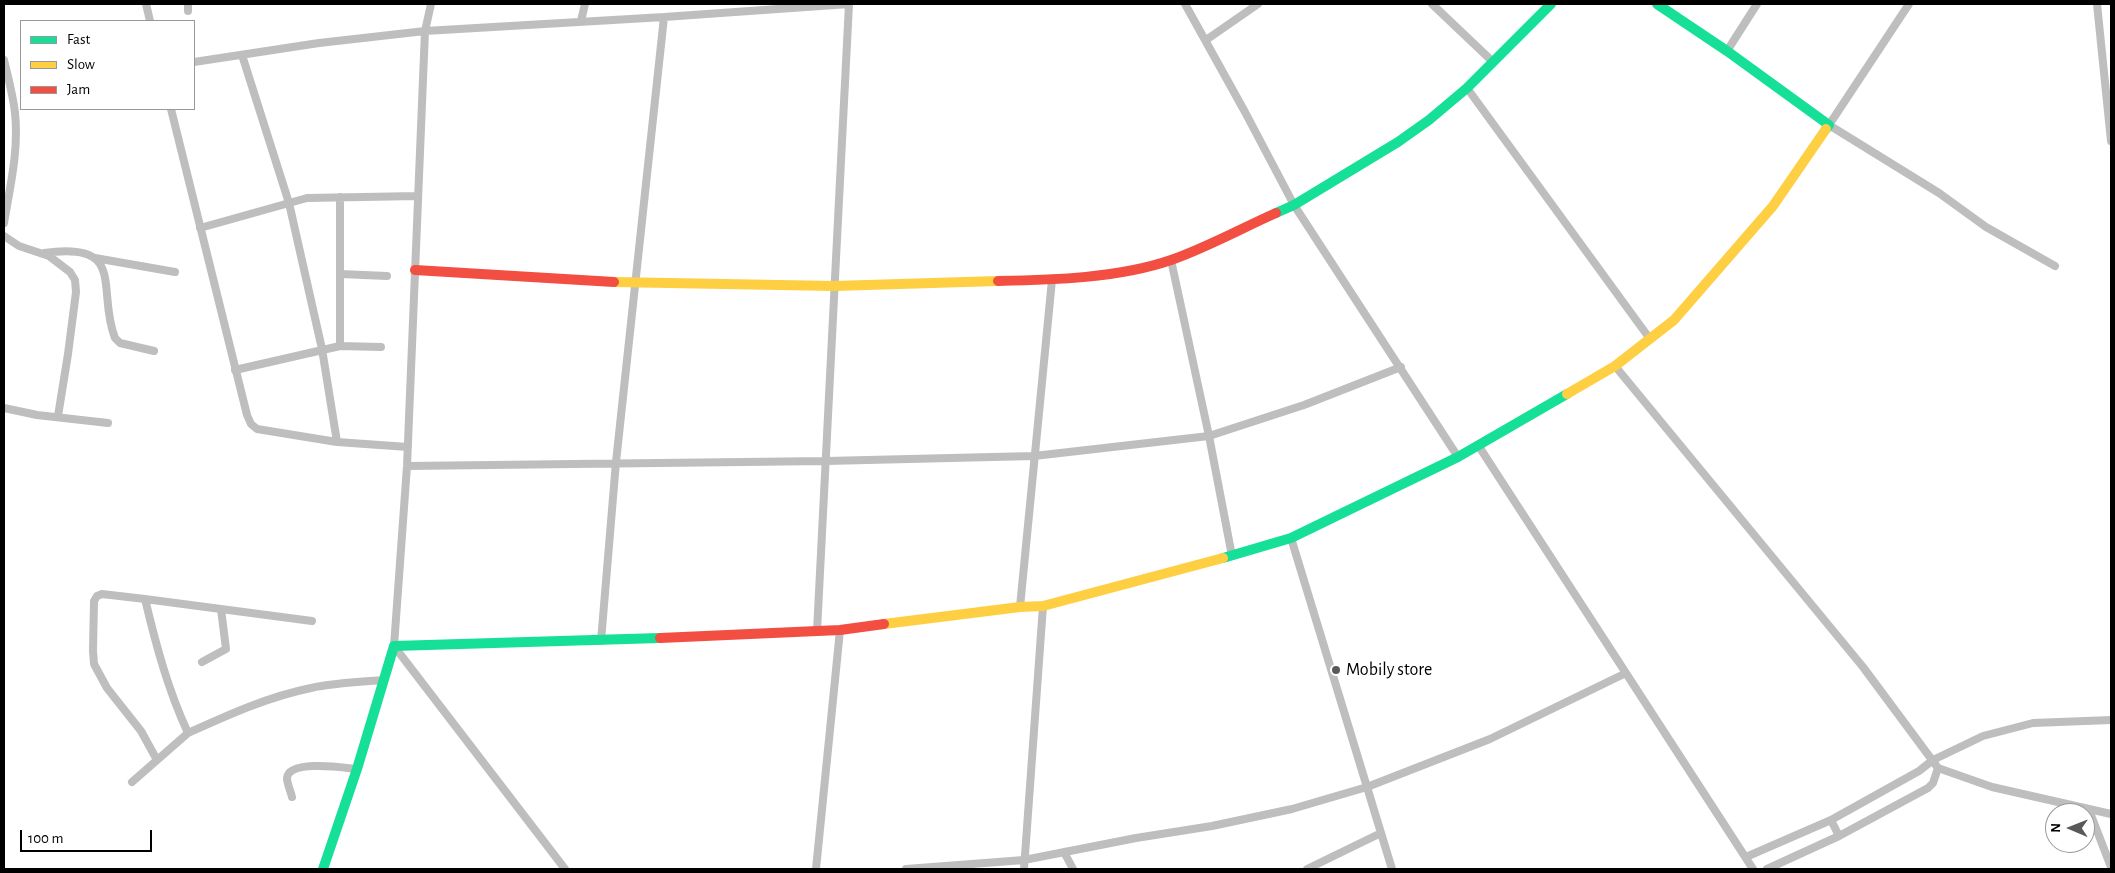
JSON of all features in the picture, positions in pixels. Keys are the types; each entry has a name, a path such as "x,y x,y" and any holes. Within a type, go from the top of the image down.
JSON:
{"street":[{"path":"146,4 150,20"},
{"path":"323,869 357,769 394,646 408,447 425,31 431,4"},
{"path":"581,22 585,4"},
{"path":"721,4 722,13"},
{"path":"195,62 327,42 425,31 849,4 816,631"},
{"path":"1185,4 1294,205 1458,457"},
{"path":"1206,40 1258,4"},
{"path":"1432,4 1492,61"},
{"path":"415,270 636,283 834,286 1052,280 1123,271 1171,260 1294,205 1398,142 1429,120 1467,88 1551,4"},
{"path":"1657,4 1727,51 1829,125 1938,193 1986,227 2055,266"},
{"path":"1727,51 1758,4"},
{"path":"394,646 600,641 840,630 1020,607 1043,606 1232,556 1291,538 1458,457 1616,366 1674,320 1773,206 1909,4"},
{"path":"2097,4 2111,141"},
{"path":"600,641 616,462 664,17"},
{"path":"242,55 290,203 322,349 337,442"},
{"path":"4,60 15,112 16,136 14,163 4,223"},
{"path":"1467,88 1650,339"},
{"path":"172,110 246,415 251,424 257,429 337,442 408,447"},
{"path":"200,228 307,198 418,196"},
{"path":"340,197 340,346"},
{"path":"4,236 19,246 49,256 63,266 75,280 76,292 58,416"},
{"path":"41,254 76,251 95,258 175,272"},
{"path":"95,258 104,271 116,338 120,343 154,351"},
{"path":"1171,260 1209,436 1232,556"},
{"path":"340,274 387,276"},
{"path":"1020,607 1052,280"},
{"path":"235,370 340,346 381,346"},
{"path":"1616,366 1863,666 1934,760 1938,768 1992,787 2059,803"},
{"path":"407,466 616,462 826,461 1034,456 1209,436 1304,404 1400,367"},
{"path":"4,408 36,415 108,423"},
{"path":"1478,445 1753,869"},
{"path":"1291,538 1392,869"},
{"path":"158,760 141,731 107,688 94,664 92,651 94,601 97,596 102,594 312,621"},
{"path":"145,599 173,701 188,733"},
{"path":"1024,869 1043,606"},
{"path":"202,662 226,649 227,644 220,609"},
{"path":"816,869 840,630"},
{"path":"394,646 565,869"},
{"path":"906,869 1024,860 1136,838 1212,826 1283,811 1367,787 1490,739 1626,673"},
{"path":"132,782 188,733 250,705 328,685 384,680"},
{"path":"1746,857 1830,820 1919,771 1934,760 1983,736 2007,728 2033,723 2111,720"},
{"path":"292,797 287,778 293,771 322,765 357,769"},
{"path":"1767,869 1839,836 1928,788 1933,783 1938,768"},
{"path":"2095,811 2111,814"},
{"path":"1830,820 1839,836"},
{"path":"2095,826 2111,867"},
{"path":"1307,869 1380,833"},
{"path":"1064,852 1073,869"}],"traffic: fast":[{"path":"1276,213 1294,205 1398,142 1429,120 1467,88 1551,4"},
{"path":"1657,4 1727,51 1829,125 1826,129"},
{"path":"1223,558 1291,538 1458,457 1567,394"},
{"path":"323,869 357,769 394,646 660,638"}],"traffic: slow":[{"path":"1567,394 1615,366 1674,320 1773,206 1826,129"},
{"path":"614,282 834,286 998,281"},
{"path":"884,624 1020,607 1043,606 1223,558"}],"traffic: jam":[{"path":"998,281 1086,277 1151,266 1197,250 1276,213"},
{"path":"415,270 614,282"},
{"path":"660,638 840,630 884,624"}],"place":[{"name":"Mobily store","path":"1336,670"}]}
